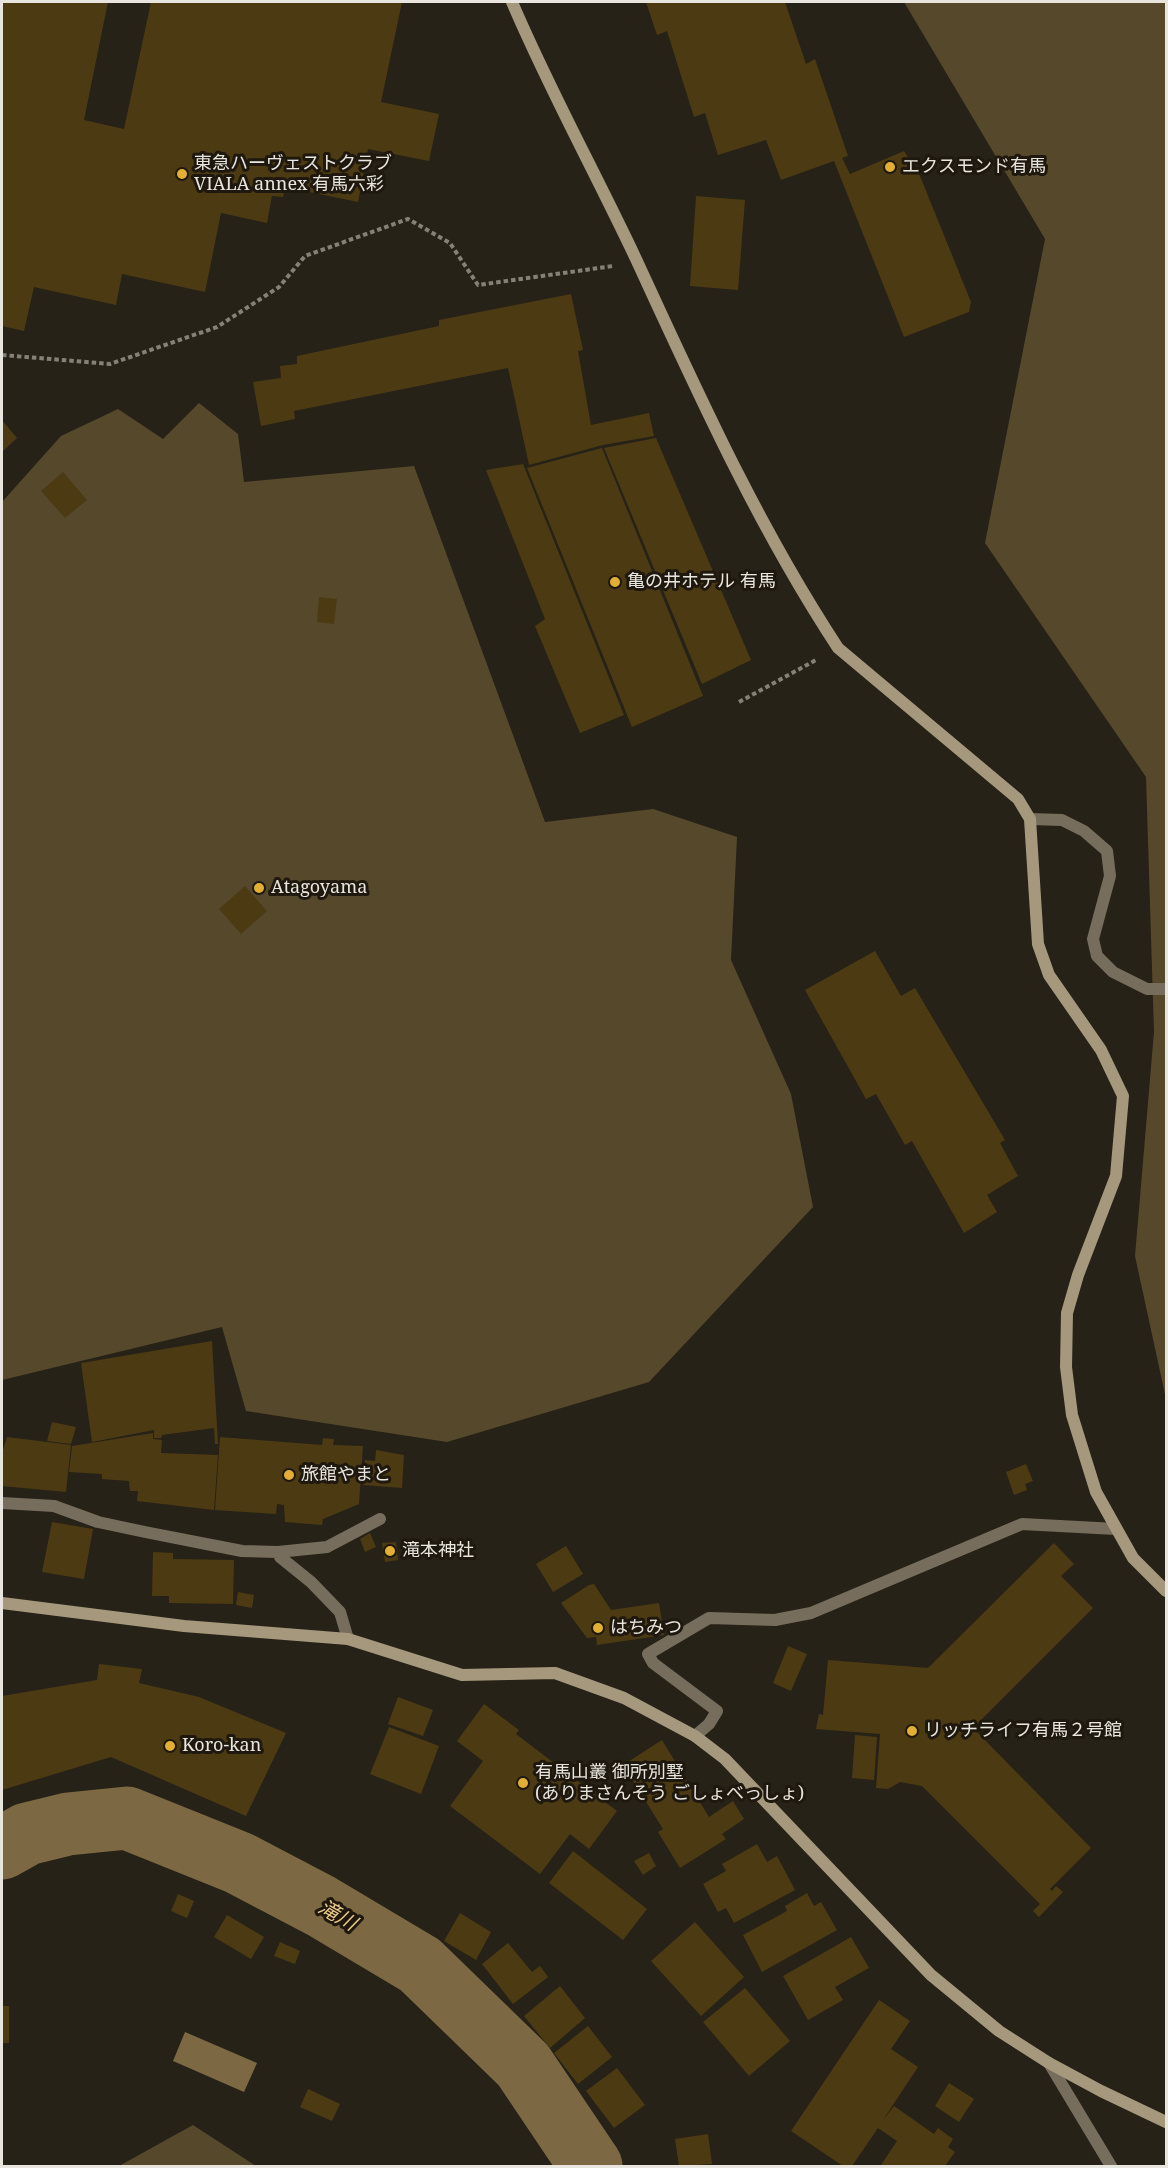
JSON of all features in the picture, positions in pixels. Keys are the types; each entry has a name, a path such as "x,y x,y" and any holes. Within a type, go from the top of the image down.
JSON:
{"street":[{"path":"512,2 535,56 637,262 711,422 775,545 838,648 1018,799 1030,819 1038,944 1049,975 1101,1050 1123,1096 1116,1176 1078,1275 1067,1313 1066,1356 1072,1415 1096,1492 1133,1558 1167,1591"},
{"path":"1030,819 1062,820 1084,831 1107,851 1110,876 1093,939 1097,956 1113,972 1130,981 1148,989 1167,989"},
{"path":"2,1503 54,1506 98,1522 242,1551 278,1552 327,1547 380,1519"},
{"path":"695,1736 709,1724 717,1711 653,1663 648,1654 709,1618 776,1620 812,1612 1022,1524 1116,1529"},
{"path":"278,1552 280,1557 311,1582 340,1612 348,1639"},
{"path":"2,1604 184,1626 348,1639 462,1675 555,1673 624,1698 695,1736 725,1760 931,1975 999,2031 1049,2063 1167,2122"},
{"path":"1049,2063 1111,2166"}],"path":[{"path":"2,355 110,364 217,327 279,287 305,256 408,219 450,243 478,285 637,262"},
{"path":"739,702 838,648"}],"shaded area":[{"path":"904,2 1166,2 1166,1399 1135,1256 1154,1032 1146,777 985,543 1045,239"},
{"path":"199,403 238,434 244,482 414,466 545,822 653,809 737,837 731,960 791,1094 813,1207 649,1382 447,1442 246,1411 222,1327 2,1380 2,502 61,436 118,409 163,439"},
{"path":"185,2032 257,2063 244,2092 173,2061"},
{"path":"193,2125 256,2166 119,2166"}],"building":[{"name":"東急ハーヴェストクラブ VIALA annex 有馬六彩","path":"2,2 108,2 84,120 124,129 151,2 402,2 381,102 439,114 429,161 368,149 358,202 285,187 283,197 272,196 267,223 221,213 205,292 122,274 116,305 34,287 24,331 2,326"},
{"name":"エクスモンド有馬","path":"646,2 785,2 806,64 815,59 848,156 842,158 850,174 904,151 920,176 971,302 969,312 904,337 834,161 781,180 766,140 718,155 705,113 694,117 667,31 657,35"},
{"path":"696,196 745,200 738,290 690,286"},
{"path":"571,294 583,350 578,351 591,425 649,413 654,436 603,445 529,465 508,368 294,411 295,419 261,426 253,382 281,378 280,366 297,364 297,356 439,326 439,320"},
{"path":"2,420 17,438 2,452"},
{"path":"656,438 751,660 702,684 604,448"},
{"name":"亀の井ホテル 有馬","path":"602,448 703,696 632,727 527,468"},
{"path":"523,464 624,715 580,733 535,626 545,619 486,470"},
{"path":"63,472 87,500 65,518 41,491"},
{"path":"319,597 337,599 334,624 317,622"},
{"path":"245,886 267,911 241,934 219,909"},
{"path":"875,951 901,996 915,988 1005,1140 1000,1143 1018,1176 987,1195 997,1212 964,1233 912,1141 905,1145 876,1094 866,1099 805,990"},
{"path":"212,1341 218,1444 215,1444 214,1428 162,1435 161,1438 154,1438 154,1430 92,1442 81,1363"},
{"path":"52,1422 76,1427 71,1444 47,1441"},
{"path":"153,1433 153,1439 162,1440 161,1453 218,1455 214,1510 137,1501 138,1491 130,1491 129,1481 102,1479 102,1474 69,1472 72,1446"},
{"path":"7,1437 71,1445 66,1492 2,1486 2,1453"},
{"name":"旅館やまと","path":"220,1437 322,1445 323,1438 334,1439 333,1445 363,1446 359,1504 323,1519 322,1525 285,1522 284,1505 277,1504 276,1514 215,1510"},
{"path":"376,1450 404,1455 402,1488 363,1485 365,1460 375,1461"},
{"path":"1026,1464 1033,1481 1025,1484 1027,1490 1014,1495 1006,1472"},
{"path":"52,1522 93,1529 84,1579 42,1572"},
{"path":"370,1533 376,1547 365,1552 360,1539"},
{"name":"滝本神社","path":"396,1542 398,1560 385,1562 382,1543"},
{"name":"リッチライフ有馬２号館","path":"1054,1543 1074,1564 1061,1576 1093,1608 973,1728 1091,1848 1050,1889 1052,1891 1056,1886 1063,1892 1039,1917 1033,1911 1040,1904 922,1786 900,1782 888,1789 876,1788 880,1734 816,1729 819,1714 823,1715 828,1660 928,1668"},
{"path":"566,1546 583,1574 553,1592 536,1564"},
{"path":"153,1552 173,1553 173,1559 234,1560 233,1604 169,1603 169,1596 152,1596"},
{"path":"594,1584 611,1610 659,1603 664,1635 597,1645 596,1637 587,1638 561,1603"},
{"path":"238,1592 254,1595 252,1608 236,1605"},
{"path":"788,1646 807,1654 791,1691 773,1683"},
{"path":"99,1664 142,1669 139,1683 199,1697 286,1733 246,1816 111,1757 2,1790 2,1696 97,1680"},
{"path":"398,1697 433,1710 423,1736 388,1724"},
{"name":"有馬山叢 御所別墅 (ありまさんそう ごしょべっしょ)","path":"484,1704 519,1730 516,1734 617,1811 589,1849 570,1834 540,1874 450,1806 483,1761 457,1741"},
{"path":"389,1727 439,1746 421,1794 370,1774"},
{"path":"855,1735 877,1737 874,1780 852,1778"},
{"path":"662,1740 709,1817 733,1801 744,1819 722,1834 726,1839 680,1868 658,1832 663,1829 623,1765"},
{"path":"757,1844 767,1862 777,1856 795,1890 734,1923 726,1908 718,1912 703,1884 726,1871 722,1864"},
{"path":"573,1851 647,1909 623,1940 549,1883"},
{"path":"649,1853 656,1866 643,1875 634,1861"},
{"path":"807,1893 814,1906 821,1902 837,1930 762,1972 743,1935 787,1911 785,1906"},
{"path":"178,1894 194,1901 187,1918 171,1911"},
{"path":"460,1913 491,1932 476,1960 444,1941"},
{"path":"227,1915 264,1937 251,1959 214,1937"},
{"path":"695,1922 744,1977 701,2016 651,1961"},
{"path":"851,1937 869,1968 835,1987 843,2000 808,2020 783,1976"},
{"path":"280,1942 300,1951 295,1964 274,1956"},
{"path":"508,1943 532,1972 540,1966 548,1977 513,2004 482,1964"},
{"path":"560,1986 585,2018 550,2048 524,2016"},
{"path":"745,1988 790,2041 749,2076 703,2022"},
{"path":"879,2000 910,2021 891,2049 918,2067 883,2120 894,2106 934,2134 938,2128 953,2139 948,2147 955,2152 945,2166 881,2165 897,2141 878,2128 852,2166 843,2166 791,2131"},
{"path":"2,2006 9,2006 9,2043 2,2043"},
{"path":"588,2026 612,2057 578,2084 554,2053"},
{"path":"617,2068 645,2105 614,2128 586,2091"},
{"path":"949,2083 974,2099 959,2122 935,2106"},
{"path":"308,2089 340,2104 332,2121 300,2107"},
{"path":"708,2134 712,2164 679,2166 675,2139"}],"waterway":[{"name":"滝川","path":"2,1848 27,1834 68,1824 127,1818 239,1863 321,1906 420,1965 523,2065 591,2166"}],"place":[{"name":"エクスモンド有馬","path":"890,167"},
{"name":"東急ハーヴェストクラブ VIALA annex 有馬六彩","path":"182,174"},
{"name":"亀の井ホテル 有馬","path":"615,582"},
{"name":"Atagoyama","path":"259,888"},
{"name":"旅館やまと","path":"289,1475"},
{"name":"滝本神社","path":"390,1551"},
{"name":"はちみつ","path":"598,1628"},
{"name":"リッチライフ有馬２号館","path":"912,1731"},
{"name":"Koro-kan","path":"170,1746"},
{"name":"有馬山叢 御所別墅 (ありまさんそう ごしょべっしょ)","path":"523,1783"}]}
